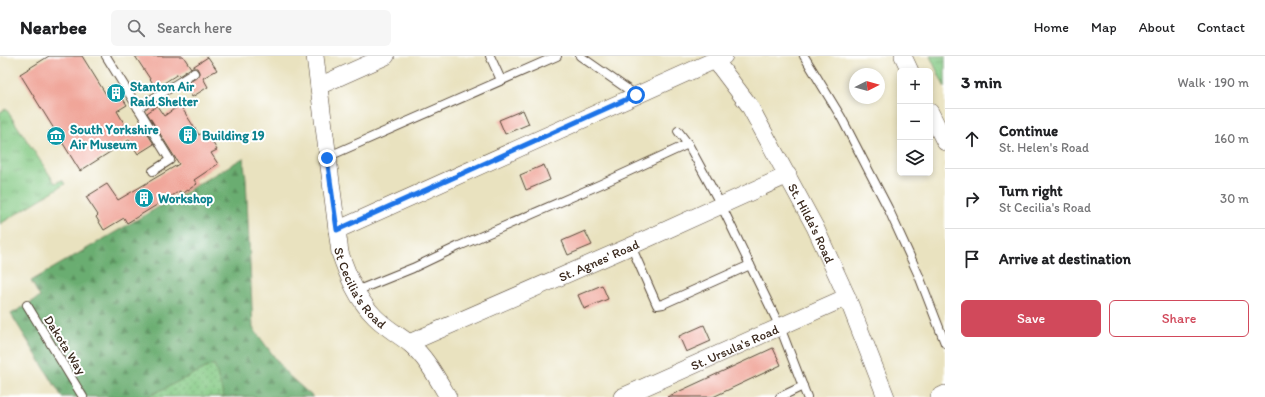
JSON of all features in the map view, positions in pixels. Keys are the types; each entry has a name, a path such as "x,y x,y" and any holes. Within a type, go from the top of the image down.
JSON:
{"street":[{"name":"St Cecilia's Road","path":"315,56 340,253 346,273 356,291 374,316 391,331 409,343 423,358 436,375 448,397"},
{"path":"319,86 386,56"},
{"path":"903,56 909,68"},
{"path":"337,230 636,95 710,59"},
{"name":"St. Hilda's Road","path":"710,59 750,105 816,227 886,397"},
{"path":"933,118 945,142"},
{"name":"St. Agnes' Road","path":"409,343 631,246 788,175"},
{"name":"St. Ursula's Road","path":"622,397 846,297"},
{"path":"939,397 945,394"}],"lane":[{"path":"106,56 170,160 153,171"},
{"path":"490,56 501,80"},
{"path":"327,158 557,56"},
{"path":"580,56 636,95"},
{"path":"804,56 841,117 888,208 919,276 945,343"},
{"path":"138,108 194,73"},
{"path":"678,131 688,144 721,205 780,327 807,397"},
{"path":"356,291 413,268 688,144"},
{"path":"631,246 657,305 750,265"},
{"name":"Dakota Way","path":"27,305 83,397"},
{"path":"780,397 803,386"}],"green space":[{"path":"930,56 945,56 945,88"},
{"path":"6,109 55,183 62,180 65,184 0,224 0,112"},
{"path":"243,158 246,178 253,328 287,374 313,397 219,397 214,365 147,397 62,397 11,314 40,297 31,281"},
{"path":"214,364 224,397 147,397"}],"building":[{"path":"49,56 82,56 107,96 117,90 127,105 117,111 129,132 141,124 154,144 138,154 129,140 80,171 20,74"},
{"path":"135,56 183,56 191,68 179,76 178,74 156,88"},
{"path":"208,57 217,70 203,78 208,87 192,97 185,85 199,76 199,72 197,68 191,68"},
{"path":"180,105 199,135 206,131 217,150 211,153 218,164 194,180 197,184 182,194 180,191 127,223 124,218 104,230 96,217 98,215 86,197 107,184 118,200 179,164 147,113 157,106 164,116"},
{"path":"523,110 529,124 505,134 499,120"},
{"path":"544,165 550,180 526,190 520,175"},
{"path":"585,231 592,245 568,255 562,241"},
{"path":"602,285 608,299 584,309 578,295"},
{"path":"704,325 711,341 686,352 679,336"},
{"path":"773,348 781,365 713,397 667,397"}],"place":[{"name":"Stanton Air Raid Shelter","path":"116,93"},
{"name":"Building 19","path":"188,135"},
{"name":"South Yorkshire Air Museum","path":"56,136"},
{"name":"Workshop","path":"144,198"}],"route":[{"path":"327,158 337,230 636,95"}]}
